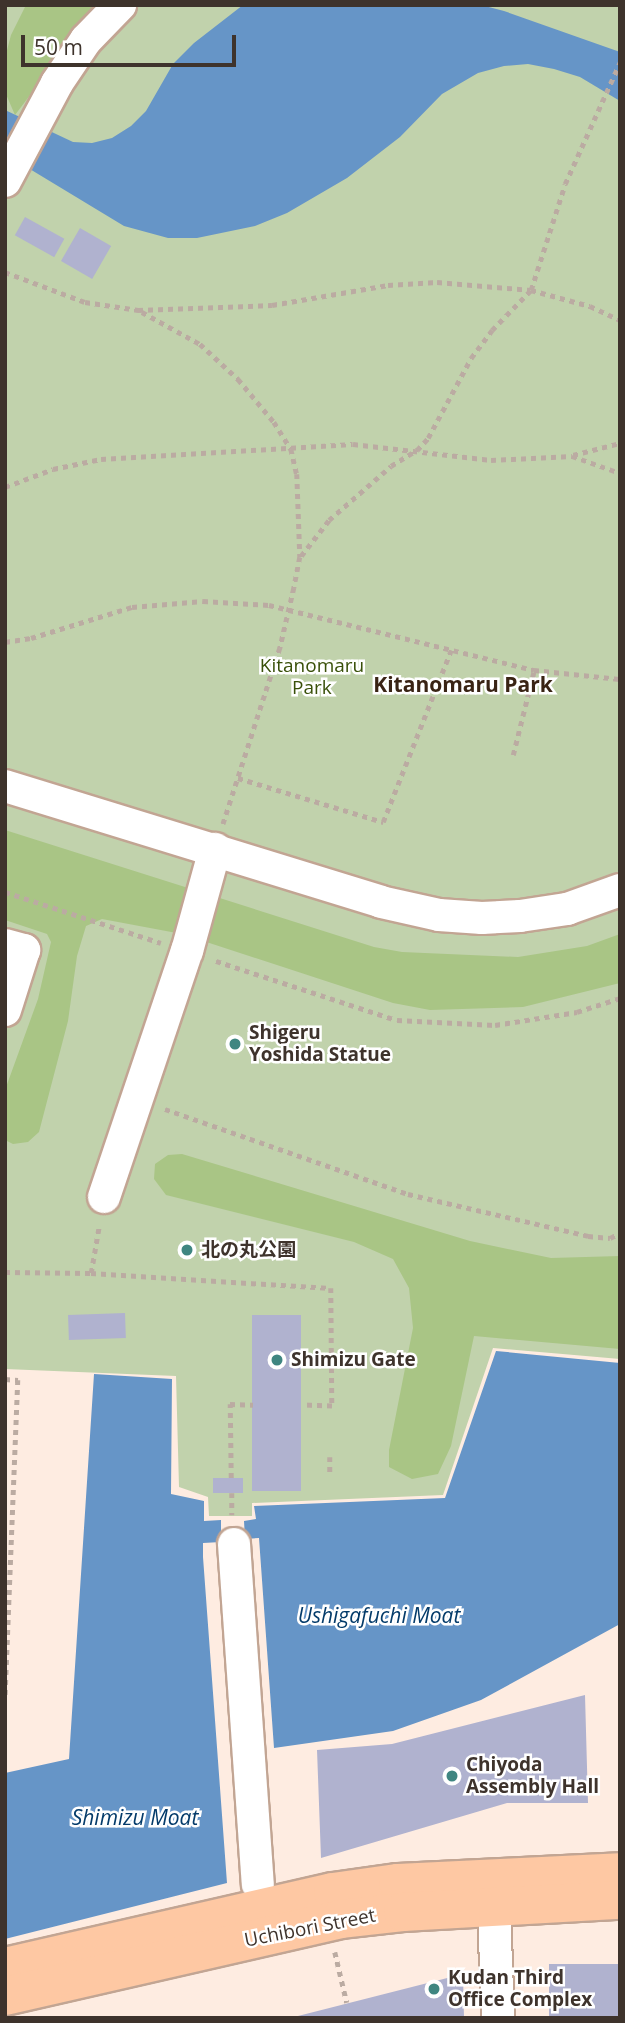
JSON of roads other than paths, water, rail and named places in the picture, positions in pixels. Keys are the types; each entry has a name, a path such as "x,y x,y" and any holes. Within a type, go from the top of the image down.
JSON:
{"main road":[{"name":"Uchibori Street","path":"5,1996 340,1919 620,1872"},
{"name":"Uchibori Street","path":"5,1967 333,1892 398,1884 620,1900"}],"street":[{"path":"6,181 40,115 86,40 120,5"},
{"path":"5,786 381,902 439,915 482,918 520,916 567,909 620,890"},
{"path":"102,1210 187,951 215,849"},
{"path":"5,945 24,950 5,1010"},
{"path":"233,1529 258,1884"},
{"path":"494,1892 497,2017"}],"water":[{"path":"243,5 481,5 620,52 620,101 580,77 554,69 528,64 504,66 478,73 442,94 400,137 347,178 287,213 255,226 197,238 168,238 124,226 5,154 5,110 73,142 92,143 112,138 131,126 146,111 173,64 194,43"},
{"name":"Ushigafuchi Moat","path":"496,1351 620,1363 620,1624 481,1700 393,1731 274,1748 259,1538 245,1539 244,1521 256,1519 254,1506 445,1498"},
{"name":"Shimizu Moat","path":"94,1374 172,1379 171,1494 204,1501 204,1521 221,1520 221,1542 203,1543 203,1557 227,1883 5,1939 5,1773 69,1759"}],"place":[{"name":"Shigeru Yoshida Statue","path":"235,1044"},
{"name":"北の丸公園","path":"187,1250"},
{"name":"Shimizu Gate","path":"277,1360"},
{"name":"Chiyoda Assembly Hall","path":"452,1776"},
{"name":"Kudan Third Office Complex","path":"434,1989"}],"district":[{"name":"Kitanomaru Park","path":"463,684"}]}
